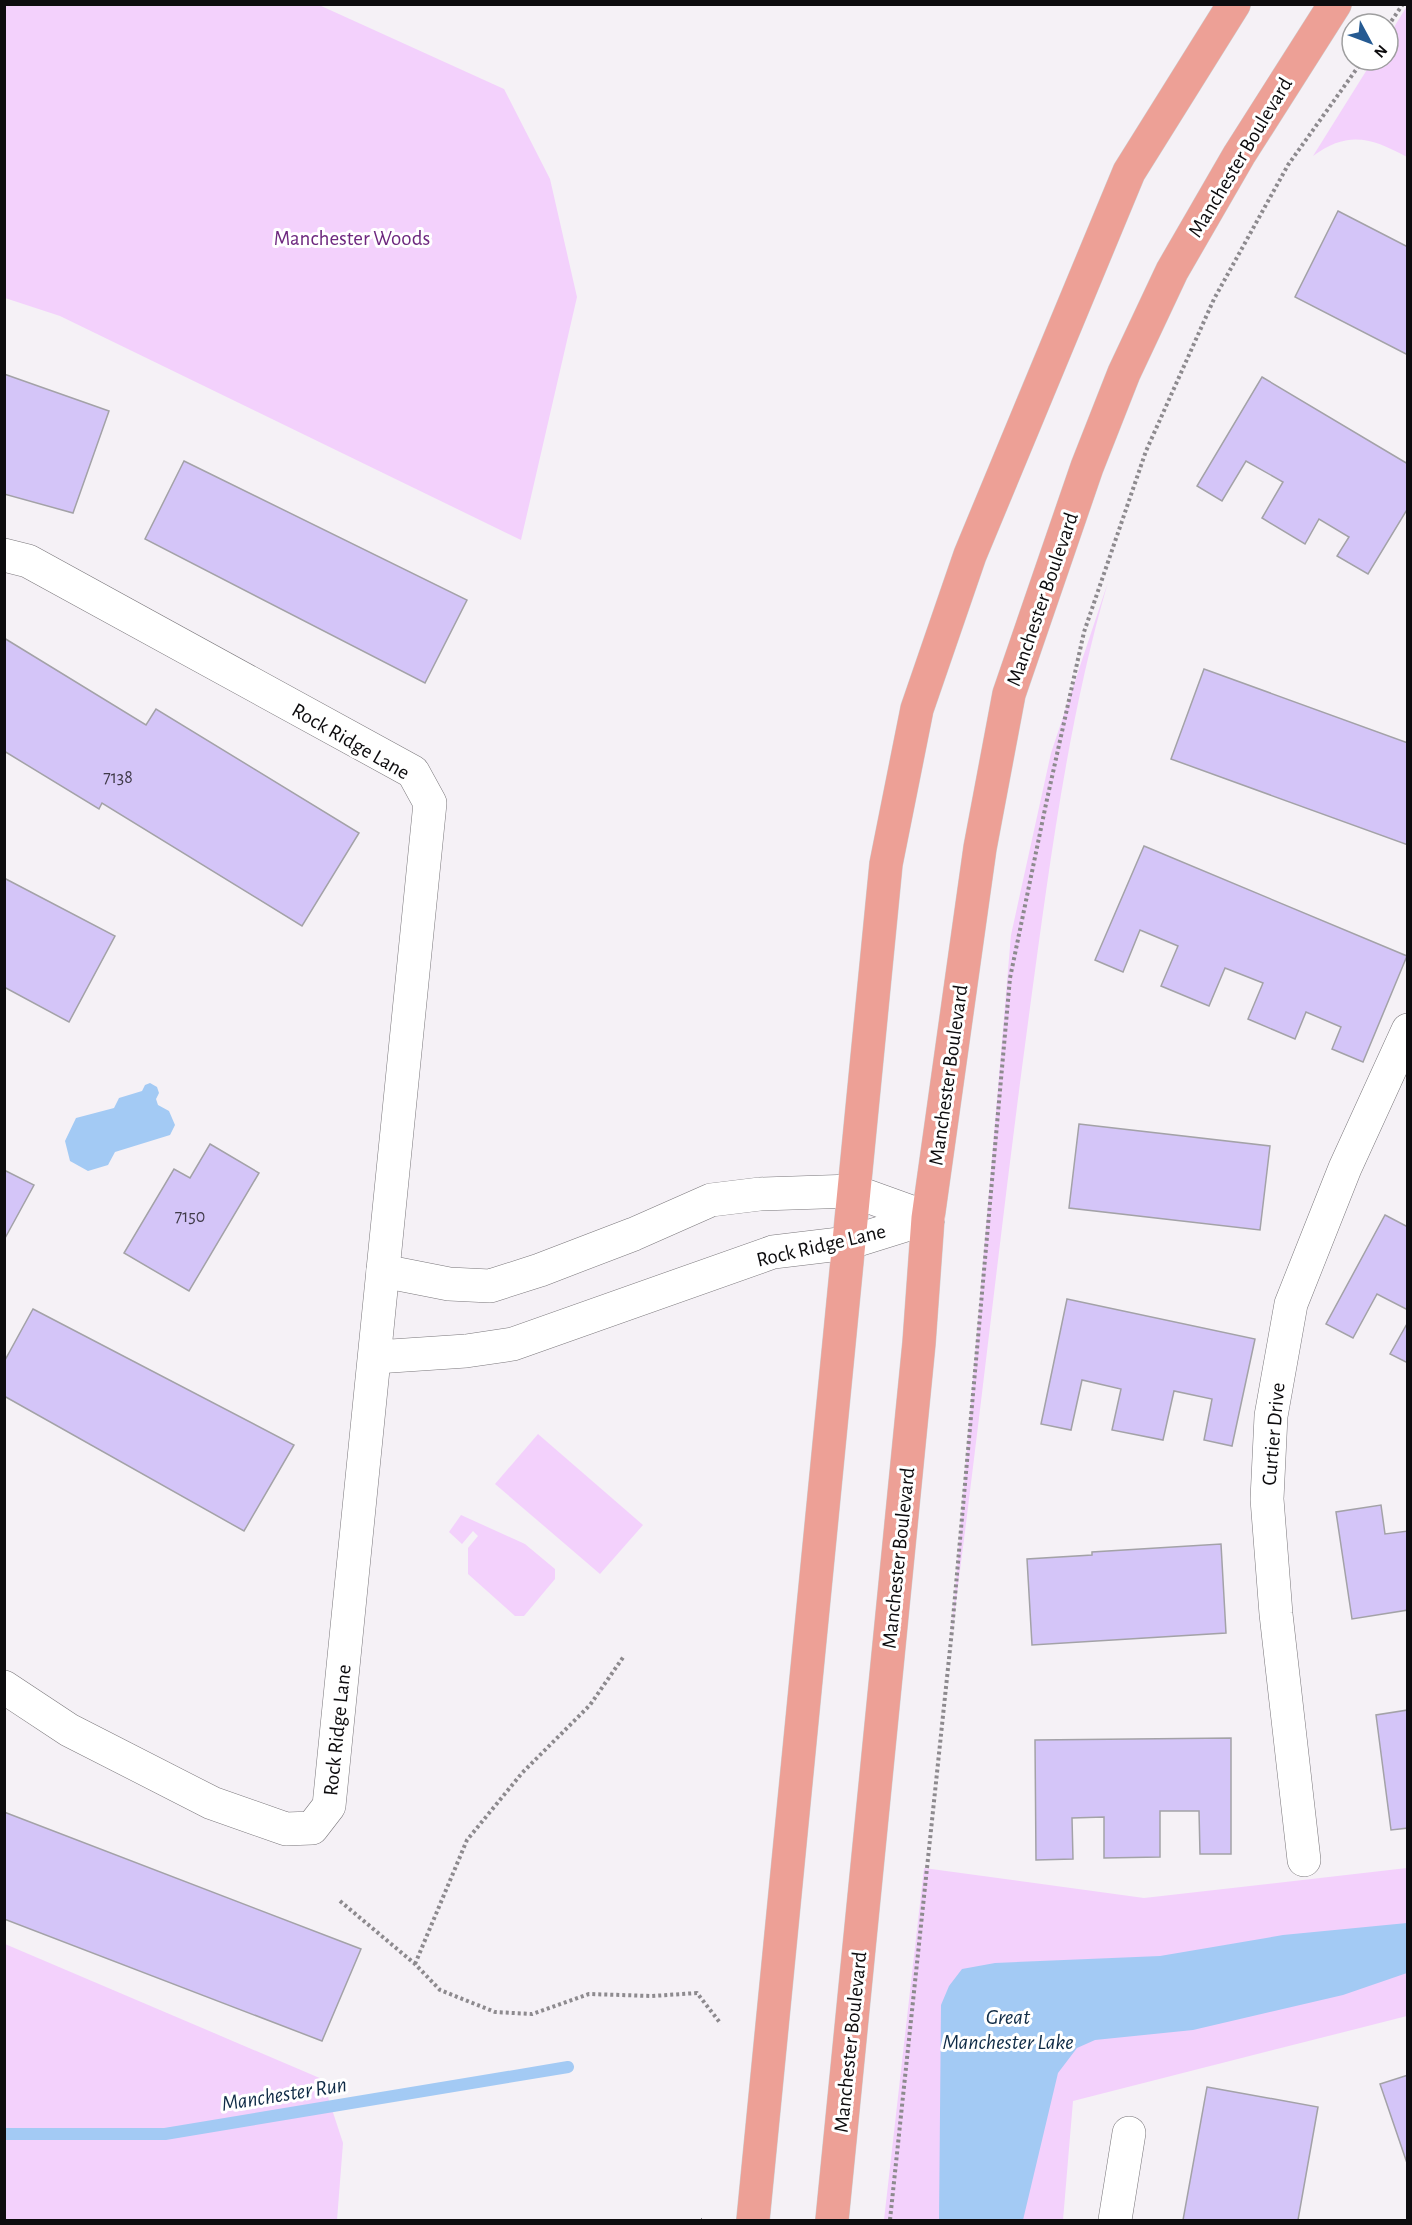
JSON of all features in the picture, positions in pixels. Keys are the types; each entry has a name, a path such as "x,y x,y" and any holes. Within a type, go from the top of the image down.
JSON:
{"main road":[{"path":"753,2220 886,864 917,709 970,555 1129,171 1234,4"},
{"name":"Manchester Boulevard","path":"832,2220 918,1355 928,1218 980,848 1010,694 1087,467 1133,352 1172,272 1239,155 1335,4"}],"street":[{"name":"Rock Ridge Lane","path":"4,555 27,561 413,772 430,803 329,1806 312,1828 286,1829 212,1803 69,1730 4,1687"},
{"name":"Curtier Drive","path":"1304,1860 1276,1614 1267,1499 1271,1416 1291,1304 1345,1168 1407,1030"},
{"name":"Rock Ridge Lane","path":"384,1271 448,1284 490,1286 540,1270 623,1238 711,1200 759,1194 853,1191 928,1218"},
{"name":"Rock Ridge Lane","path":"376,1357 466,1351 513,1344 773,1252 848,1243 928,1218"},
{"path":"1115,2220 1129,2133"}],"path":[{"path":"890,2220 952,1630 1010,978 1046,804 1084,632 1146,451 1214,299 1288,165 1355,72"},
{"path":"415,1964 466,1840 522,1773 590,1705 624,1656"},
{"path":"340,1900 415,1964 440,1990 495,2013 532,2014 589,1994 652,1996 697,1993 721,2025"}],"green space":[{"name":"Manchester Woods","path":"5,4 319,5 504,89 550,179 577,297 521,540 60,316 5,298"},
{"path":"1407,6 1407,157 1371,141 1360,140 1338,143 1313,156 1366,72 1400,72 1400,17"},
{"path":"1108,582 1081,689 1052,851 1036,960 951,1639 1011,935 1051,753"},
{"path":"538,1434 643,1525 600,1574 495,1484"},
{"path":"461,1515 525,1544 555,1569 555,1579 524,1616 515,1616 468,1574 468,1548 478,1536 473,1531 462,1544 449,1532"},
{"path":"924,1868 1144,1898 1407,1868 1407,2016 1073,2101 1063,2220 884,2220"},
{"path":"5,1944 322,2079 343,2143 337,2220 5,2220"}],"water":[{"path":"150,1083 157,1087 158,1105 169,1111 175,1125 170,1135 115,1152 108,1165 88,1171 70,1161 65,1141 76,1118 114,1108 119,1098 142,1091 145,1085"},
{"name":"Great Manchester Lake","path":"1407,1923 1407,1973 1343,1995 1193,2030 1095,2040 1077,2048 1058,2073 1023,2220 939,2220 941,2005 949,1986 962,1969 995,1963 1160,1956 1283,1935"}],"building":[{"path":"1338,211 1408,247 1408,355 1295,297"},
{"path":"4,374 109,411 73,513 4,494"},
{"path":"1262,377 1408,464 1408,508 1368,574 1337,556 1349,537 1319,519 1305,544 1262,518 1283,482 1246,461 1222,501 1197,486"},
{"path":"184,461 467,600 425,683 145,539"},
{"path":"4,638 146,725 156,709 359,833 302,926 102,803 99,809 4,751"},
{"path":"1204,669 1408,743 1408,845 1171,759"},
{"path":"1144,846 1407,956 1363,1062 1332,1049 1341,1027 1306,1012 1295,1039 1248,1019 1263,983 1225,968 1209,1006 1161,986 1178,946 1140,930 1123,972 1095,960"},
{"path":"4,878 115,936 69,1022 4,987"},
{"path":"1079,1124 1270,1146 1260,1230 1069,1208"},
{"path":"210,1144 259,1173 189,1291 124,1253 174,1169 190,1178"},
{"path":"4,1170 34,1185 4,1240"},
{"path":"1385,1215 1408,1227 1408,1310 1377,1294 1353,1338 1326,1324"},
{"path":"1067,1299 1255,1339 1232,1446 1204,1440 1212,1399 1174,1391 1163,1440 1112,1430 1121,1389 1082,1380 1071,1430 1041,1424"},
{"path":"33,1309 294,1445 244,1531 4,1396 4,1362"},
{"path":"1408,1322 1408,1363 1390,1354"},
{"path":"1381,1505 1385,1534 1408,1531 1408,1610 1352,1619 1336,1512"},
{"path":"1221,1544 1226,1633 1032,1645 1027,1559 1092,1555 1092,1552"},
{"path":"1408,1710 1408,1828 1391,1830 1376,1715"},
{"path":"1231,1738 1231,1854 1200,1854 1199,1811 1160,1811 1160,1857 1104,1858 1104,1817 1072,1818 1073,1859 1036,1860 1035,1740"},
{"path":"4,1812 361,1949 322,2041 4,1919"},
{"path":"1408,2075 1408,2166 1380,2084"},
{"path":"1207,2087 1318,2107 1298,2220 1183,2220"}],"waterway":[{"name":"Manchester Run","path":"4,2134 165,2134 568,2067"}]}
